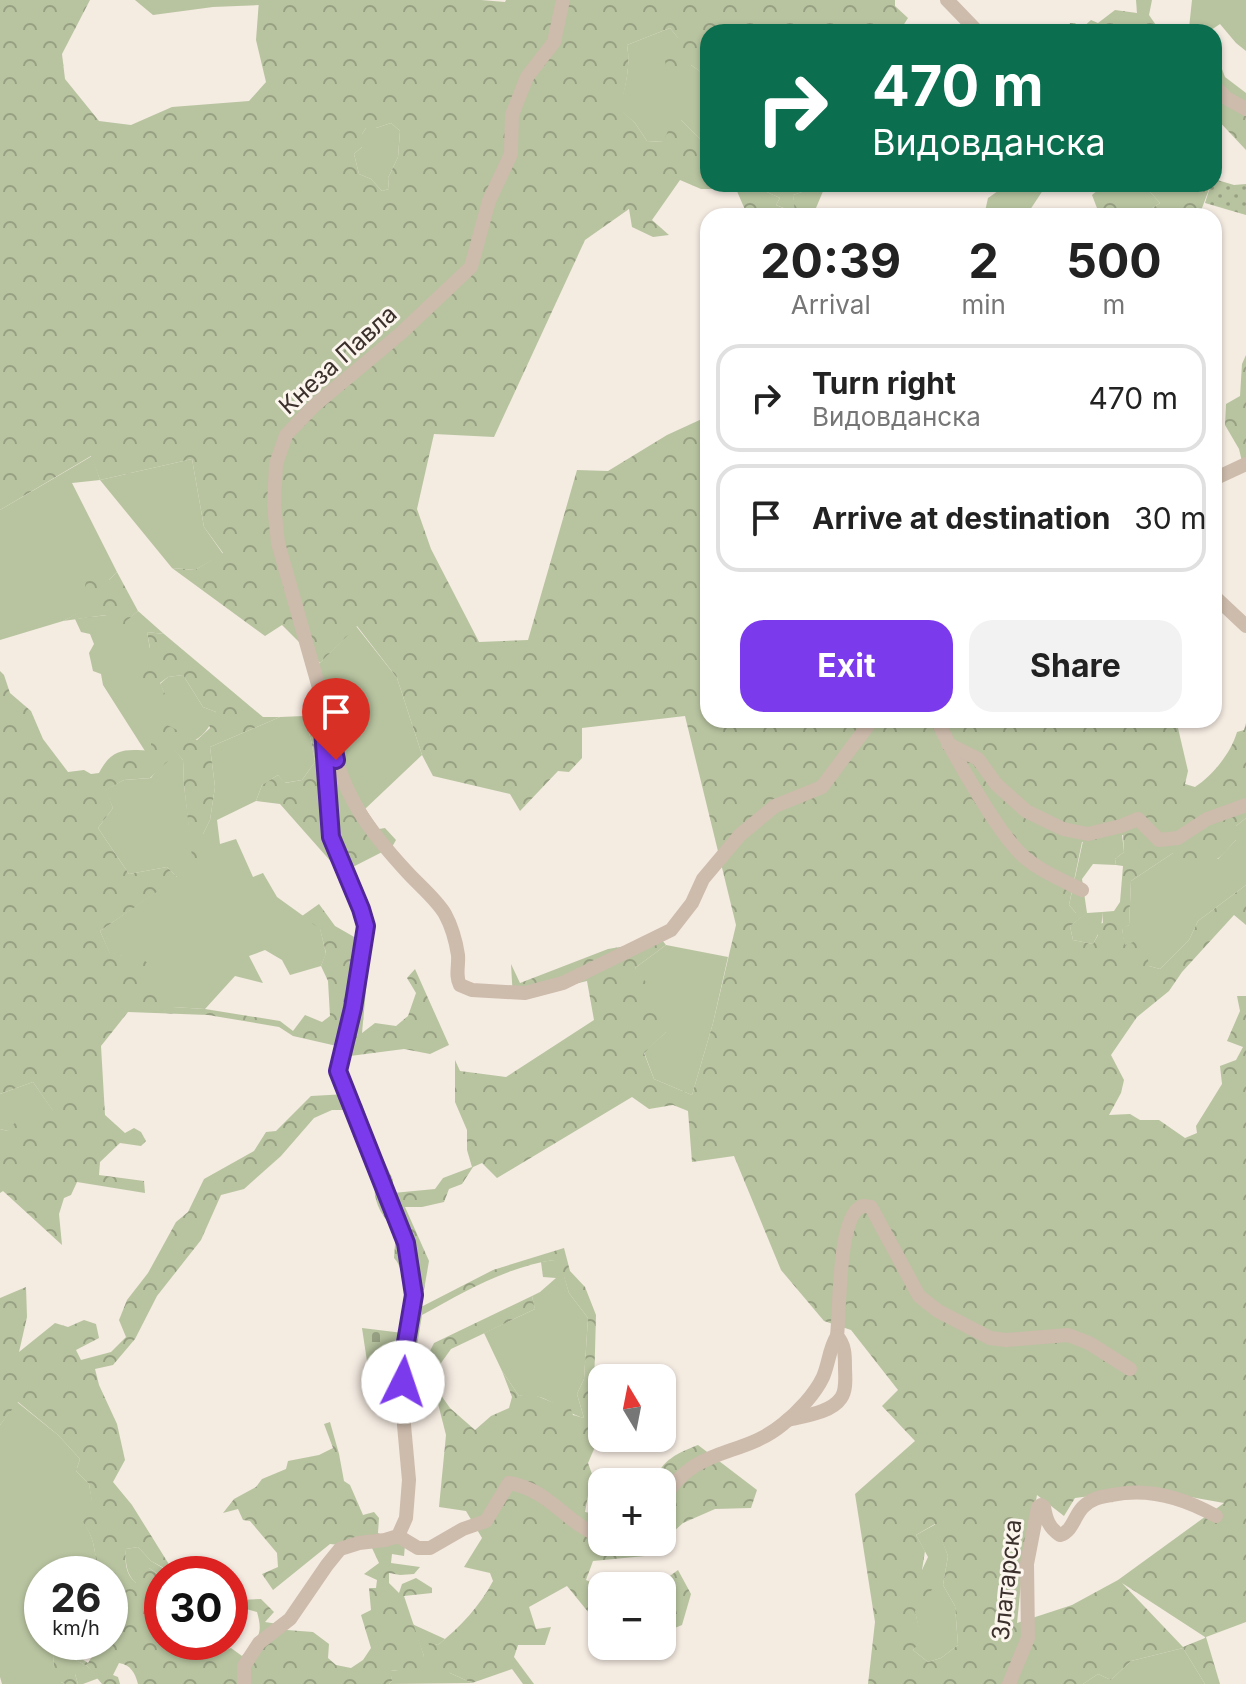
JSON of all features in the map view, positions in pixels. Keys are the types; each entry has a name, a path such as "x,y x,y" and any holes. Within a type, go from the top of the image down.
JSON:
{"street":[{"name":"Кнеза Павла","path":"398,1536 406,1518 409,1480 403,1360 414,1295 406,1243 338,1071 353,1008 366,926 331,837 323,730 327,716 278,543 274,505 276,464 286,435 315,405 400,334 471,267 489,201 511,154 512,115 527,77 554,42 563,0"},
{"path":"947,0 970,24"},
{"path":"1222,94 1246,109"},
{"path":"1222,475 1246,464"},
{"path":"1222,604 1246,626"},
{"path":"327,716 341,777 355,804 376,839 444,913 458,956 460,985 472,990 525,993 563,983 671,930 692,903 703,879 740,835 775,806 822,787 866,728"},
{"path":"941,728 1007,839 1024,857 1082,890"},
{"path":"948,744 978,759 996,784 1026,811 1063,829 1088,834 1138,819 1159,840 1178,838 1207,819 1246,805"},
{"path":"676,1482 701,1461 757,1440 788,1420 810,1397 823,1377 837,1336 844,1242 856,1210 863,1206 871,1207 919,1296 938,1311 990,1338 1006,1340 1068,1335 1089,1343 1130,1369"},
{"path":"788,1420 840,1400 845,1364 842,1342 837,1336"},
{"path":"244,1684 244,1666 259,1643 290,1619 340,1549 398,1536 418,1548 430,1548 463,1529 486,1521 509,1483 523,1485 546,1497 588,1531"},
{"name":"Златарска","path":"1009,1684 1028,1638 1027,1564 1038,1507 1044,1507 1048,1522 1060,1535 1065,1534 1093,1499 1130,1491 1160,1494 1194,1504 1216,1516"}],"green space":[{"path":"0,0 90,0 62,54 65,79 99,121 131,125 172,107 249,101 266,82 256,40 259,0 895,0 895,6 908,18 904,24 700,24 700,71 691,65 666,68 662,38 678,38 670,28 627,45 628,69 620,109 635,123 647,141 663,142 673,120 681,120 700,139 700,189 680,180 652,220 669,235 653,237 632,227 629,209 585,240 494,437 434,434 417,509 431,549 479,642 528,640 577,470 608,471 667,435 700,420 700,728 1178,728 1188,771 1185,784 1195,787 1220,763 1237,732 1244,730 1246,723 1246,818 1236,826 1236,840 1222,856 1211,862 1194,863 1173,853 1131,881 1129,925 1122,929 1125,945 1145,938 1149,966 1160,969 1189,940 1198,921 1246,885 1246,925 1234,915 1182,972 1169,991 1137,1017 1111,1055 1124,1080 1109,1115 1130,1114 1140,1120 1159,1120 1185,1138 1197,1133 1196,1126 1222,1084 1220,1066 1236,1060 1243,1047 1227,1041 1240,1011 1237,996 1246,996 1246,1622 1206,1637 1220,1684 1205,1684 1183,1648 1131,1661 1111,1680 1098,1674 1083,1684 868,1684 875,1622 855,1494 915,1441 882,1406 898,1390 851,1330 824,1321 781,1270 734,1156 692,1162 688,1111 673,1105 649,1109 632,1097 497,1178 482,1163 473,1167 462,1184 449,1189 444,1202 405,1207 429,1261 421,1307 493,1270 564,1248 570,1271 585,1287 596,1315 595,1364 588,1364 588,1452 593,1452 588,1463 585,1512 588,1513 588,1556 645,1556 593,1561 586,1580 588,1612 567,1586 529,1607 536,1629 551,1627 545,1645 518,1645 514,1657 534,1684 523,1684 512,1669 472,1683 438,1670 428,1642 438,1645 454,1631 476,1607 493,1581 490,1573 464,1567 482,1538 466,1511 439,1507 446,1435 433,1384 450,1408 475,1430 491,1416 509,1408 512,1397 502,1371 519,1396 530,1393 554,1403 566,1396 573,1415 584,1418 577,1394 584,1379 588,1318 569,1293 564,1277 557,1277 554,1260 519,1268 422,1315 413,1371 420,1371 434,1343 532,1296 535,1309 451,1349 431,1377 397,1376 404,1297 400,1267 394,1258 396,1231 379,1208 375,1181 347,1110 332,1110 314,1118 281,1156 244,1189 221,1195 201,1240 157,1296 135,1339 113,1365 95,1369 117,1424 125,1460 113,1482 132,1505 164,1556 146,1556 138,1547 126,1549 126,1556 95,1556 87,1528 76,1512 83,1503 93,1510 89,1484 76,1471 80,1459 58,1435 18,1402 0,1425 0,1298 26,1287 27,1317 19,1352 55,1323 68,1327 84,1320 96,1324 99,1338 76,1350 81,1360 111,1352 126,1337 119,1320 127,1300 148,1273 176,1222 188,1212 204,1179 254,1151 266,1132 276,1131 311,1096 347,1094 362,1104 393,1180 393,1193 435,1189 443,1178 472,1167 467,1150 467,1130 455,1102 455,1060 460,1071 506,1077 594,1020 587,981 513,999 511,964 520,983 608,949 662,940 666,945 635,968 668,1011 666,1032 644,1053 654,1079 692,1095 736,925 685,716 582,728 582,758 569,772 558,771 520,811 510,794 433,776 422,755 397,678 357,626 320,663 282,625 265,636 172,568 195,570 223,553 204,527 192,459 100,480 91,456 0,510","holes":["391,123 400,131 398,157 388,178 389,189 382,191 371,179 359,174 354,154 362,147 362,134 366,128","1123,835 1124,852 1115,859 1116,865 1123,866 1120,902 1114,911 1102,912 1103,923 1094,925 1098,935 1093,944 1073,940 1070,926 1087,913 1076,913 1069,905 1082,842","1146,1489 1224,1503 1118,1580 1072,1605 1017,1623 1022,1574 1037,1495 1064,1516 1075,1498","935,1524 948,1556 943,1585 955,1606 958,1645 941,1658 928,1662 913,1650 922,1640 915,1611 934,1587 922,1570 925,1551 916,1535","1122,1583 1205,1637 1205,1638 1183,1647"]},
{"path":"135,0 259,0 259,5 153,15"},
{"path":"1136,0 1152,0 1149,15 1155,24 1087,24 1091,20 1098,23 1115,10 1137,13"},
{"path":"1192,0 1246,0 1246,51 1222,24 1189,24"},
{"path":"670,28 679,39 691,65 700,71 700,139 681,120 664,142 647,141 635,123 619,109 628,69 627,45"},
{"path":"1222,69 1225,77 1246,93 1246,150 1222,124"},
{"path":"391,123 400,131 398,157 388,178 389,189 382,191 371,179 359,174 354,154 362,147 362,134 366,128"},
{"path":"1222,181 1246,184 1246,215 1205,203 1208,192 1222,192"},
{"path":"737,192 767,192 780,198 776,205 783,208 744,208"},
{"path":"767,192 802,192 793,195 795,208 776,205 780,198"},
{"path":"823,192 816,208 794,208 793,195"},
{"path":"997,192 1042,192 1031,208 986,208 988,198"},
{"path":"1096,192 1121,192 1132,208 1097,208 1092,195"},
{"path":"1119,192 1150,192 1160,203 1152,208 1128,208"},
{"path":"1150,192 1208,192 1202,208 1152,208 1160,203"},
{"path":"1246,355 1244,470 1239,449 1225,425 1226,404 1240,396 1242,364"},
{"path":"92,456 100,480 72,483 117,572 109,580 85,585 85,610 63,621 0,640 0,510"},
{"path":"192,459 204,527 223,554 195,570 172,568 100,480"},
{"path":"90,572 109,580 117,572 138,611 125,622 130,633 124,636 106,615 63,621 85,609 85,585"},
{"path":"138,611 164,634 147,632 150,649 138,655 165,694 160,684 168,677 183,675 203,707 216,712 205,732 191,742 145,751 103,685 101,674 93,671 89,653 94,644 90,634 81,632 75,619 107,615 124,622"},
{"path":"356,626 397,678 422,755 365,809 347,776 335,719 319,715 308,667 320,663"},
{"path":"147,632 164,634 263,717 280,717 210,747 215,787 210,820 203,834 203,870 189,881 177,878 100,931 110,953 143,960 157,968 154,988 165,989 173,1007 280,1021 293,1031 305,1015 322,1022 330,1016 328,981 321,966 326,953 320,929 302,916 319,904 335,926 370,946 362,1033 375,1023 396,1026 408,1016 416,993 407,978 415,969 449,1045 430,1054 404,1049 350,1056 350,1049 293,1036 279,1027 208,1015 128,1012 101,1046 105,1115 125,1133 134,1128 141,1132 146,1141 141,1146 120,1143 100,1162 99,1175 144,1181 145,1193 77,1182 71,1195 64,1198 59,1214 62,1245 3,1191 0,1193 0,1129 8,1131 23,1118 53,1111 33,1082 0,1094 0,671 10,693 31,711 43,739 68,772 84,770 91,774 99,773 109,759 120,752 151,751 151,733 163,723 197,740 210,728 208,721 216,712 203,707 183,675 168,677 160,683 165,694 157,697 137,684 138,654 150,648","holes":["173,749 183,760 193,866 182,868 177,877 167,867 129,874 98,828 113,808 106,790 124,780 150,778 168,761"]},
{"path":"319,715 335,719 351,751 342,760 353,787 379,829 385,828 396,840 392,847 341,873 280,804 256,801 262,785 278,775 285,783 302,780 315,762 304,716"},
{"path":"304,716 315,762 302,780 284,783 278,775 262,785 256,801 217,820 220,844 236,839 253,877 263,873 277,897 320,928 326,954 321,966 290,975 282,960 265,950 249,956 263,983 235,976 205,1009 172,1007 122,956 110,954 100,931 177,877 167,867 129,874 98,828 113,808 105,790 124,780 151,778 173,748 183,760 194,866 203,870 203,834 210,820 215,787 210,747 280,717"},
{"path":"1246,818 1246,885 1198,921 1189,940 1160,969 1149,966 1124,945 1122,928 1129,925 1131,881 1173,853 1218,859 1236,840 1236,826"},
{"path":"1122,834 1124,852 1115,859 1116,865 1093,864 1082,879 1087,913 1102,912 1097,936 1093,944 1073,940 1070,926 1086,913 1076,913 1069,905 1083,841"},
{"path":"666,945 728,957 692,1095 654,1079 644,1052 666,1032 635,968"},
{"path":"33,1082 54,1112 8,1131 0,1129 0,1094"},
{"path":"554,1260 564,1276 569,1293 588,1318 584,1379 577,1394 584,1418 536,1396 519,1396 502,1371 484,1333 535,1309 532,1296 556,1278 543,1277 541,1262"},
{"path":"362,1328 403,1333 398,1369 368,1368"},
{"path":"17,1402 58,1435 80,1459 76,1471 89,1484 94,1511 77,1512 93,1541 95,1556 24,1556 24,1660 53,1660 54,1667 58,1660 76,1660 99,1678 83,1684 78,1684 75,1674 61,1682 65,1684 2,1684 0,1425"},
{"path":"330,1422 344,1481 350,1485 363,1515 374,1512 379,1518 378,1533 405,1545 404,1556 392,1554 391,1563 420,1567 414,1574 389,1573 389,1583 399,1593 402,1584 416,1578 432,1588 432,1593 404,1596 424,1656 412,1677 391,1670 392,1681 389,1684 138,1684 132,1670 119,1663 113,1675 118,1677 120,1684 102,1684 87,1666 76,1660 88,1663 90,1660 128,1660 128,1572 136,1583 143,1568 144,1660 248,1660 248,1649 260,1627 257,1612 248,1610 248,1600 261,1599 274,1612 265,1622 278,1624 287,1630 313,1632 329,1644 328,1658 336,1665 351,1668 363,1660 371,1648 361,1615 371,1610 369,1588 376,1588 377,1580 364,1574 379,1563 372,1548 330,1544 273,1590 262,1574 278,1567 277,1553 250,1521 243,1520 238,1509 223,1513 234,1499 256,1487 262,1479 286,1469 288,1461 319,1455 333,1448 324,1424"},
{"path":"698,1445 757,1490 751,1508 715,1509 676,1529 676,1468 661,1468"},
{"path":"936,1524 948,1556 943,1585 955,1606 958,1645 941,1658 928,1662 913,1650 921,1640 915,1611 922,1570 928,1557 916,1535"},
{"path":"138,1547 146,1556 144,1575 137,1584 128,1572 126,1549"},
{"path":"678,1570 691,1594 682,1625 676,1628 676,1572"},
{"path":"412,1624 445,1639 438,1645 429,1643 450,1673 472,1683 389,1684 392,1681 390,1670 398,1671 424,1656"},
{"path":"1183,1648 1205,1684 1083,1684 1098,1674 1111,1680 1131,1661"},
{"path":"53,1660 63,1660 62,1671 54,1667"},
{"path":"62,1671 75,1674 78,1684 65,1684 61,1682"}],"route":[{"path":"336,760 327,716 323,730 331,837 366,926 353,1008 338,1071 406,1243 414,1295 403,1360 403,1382"}]}
